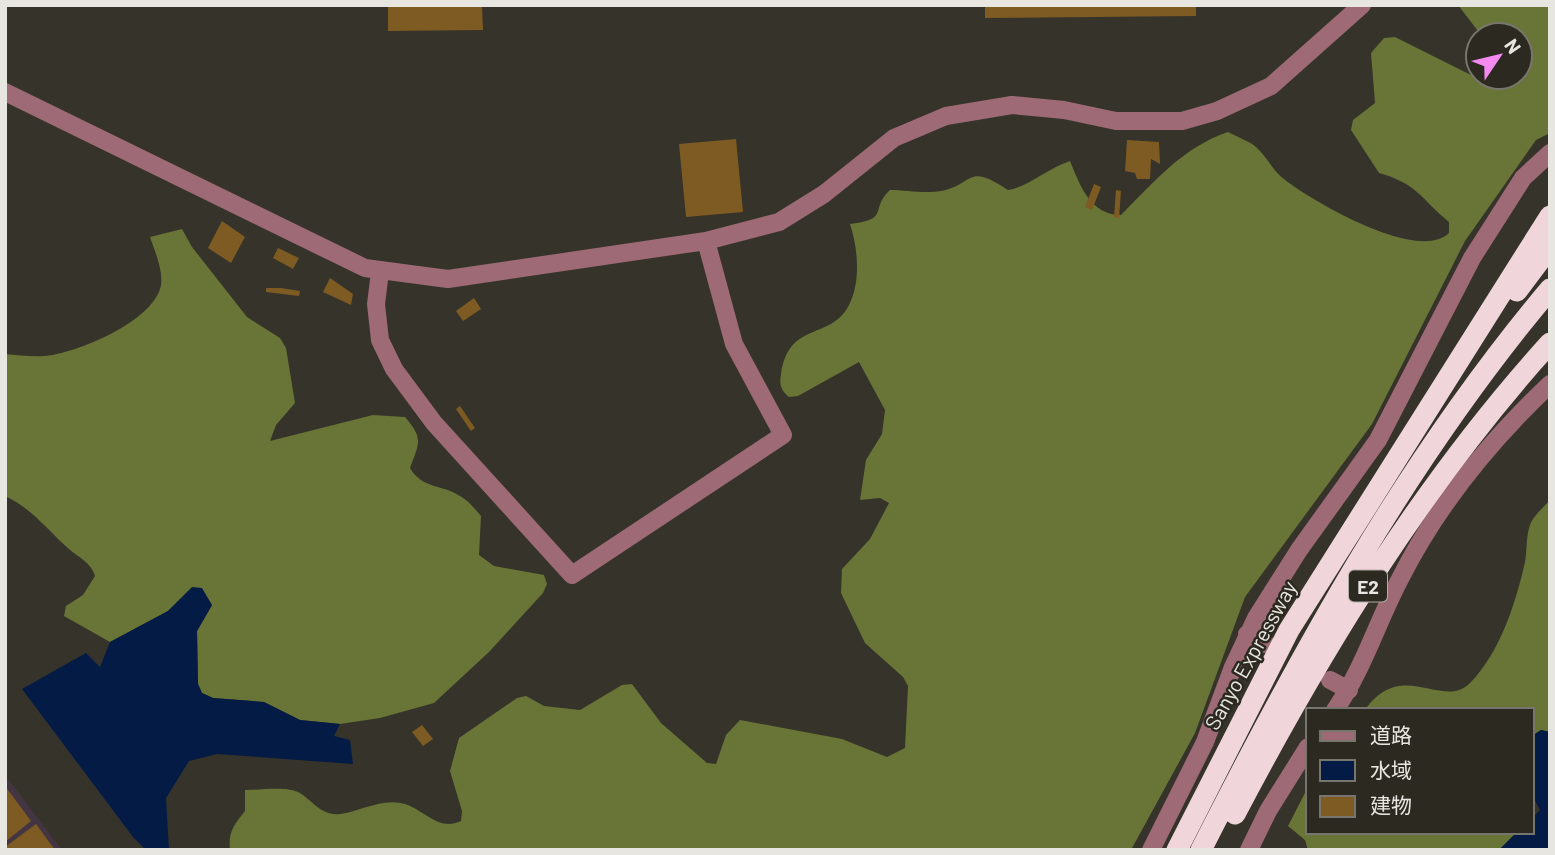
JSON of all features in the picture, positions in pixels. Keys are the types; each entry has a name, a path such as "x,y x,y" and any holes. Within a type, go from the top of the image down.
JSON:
{"highway":[{"path":"1376,489 1550,216"},
{"path":"1376,489 1550,247"},
{"path":"1200,850 1308,644 1392,503 1508,339 1550,289"},
{"name":"E2","path":"1216,850 1331,643 1411,517 1519,377 1550,343"},
{"name":"Sanyo Expressway","path":"1177,850 1289,629 1376,489"}],"street":[{"path":"5,92 365,268 447,279 706,241 779,222 824,194 894,138 946,116 1012,105 1064,110 1116,121 1182,121 1217,111 1271,86 1363,5"},
{"path":"1151,850 1205,742 1247,634 1299,550 1378,440 1472,258 1523,178 1547,165"},
{"path":"380,272 376,304 380,340 394,369 434,424 572,575 783,435 734,344 706,241"},
{"path":"1336,708 1364,663 1400,578 1423,536 1498,439 1550,384"},
{"path":"1247,634 1266,644"},
{"path":"1330,680 1349,690"},
{"path":"1249,850 1268,811 1306,750"}],"shaded area":[{"path":"5,775 62,850 5,850"}],"green space":[{"path":"1458,5 1550,5 1550,133 1536,140 1465,241 1372,424 1245,597 1195,733 1131,850 230,850 233,829 245,811 245,790 293,790 327,813 333,814 391,802 408,805 447,824 461,821 462,811 450,771 459,738 517,698 526,696 544,706 580,710 622,685 632,684 661,723 707,763 716,764 726,735 740,720 842,739 887,757 905,748 908,686 903,677 865,643 841,593 842,569 870,539 889,503 880,498 860,500 866,460 882,434 885,410 859,362 798,396 789,397 782,390 781,384 785,357 792,346 801,338 841,316 853,296 857,265 850,224 875,216 890,190 941,191 977,176 985,177 1008,190 1070,161 1082,189 1094,204 1110,214 1121,215 1183,156 1228,132 1256,147 1285,180 1318,202 1391,235 1414,240 1434,240 1449,233 1449,222 1411,187 1379,173 1351,130 1353,120 1375,103 1371,53 1384,38 1395,37 1464,72 1464,91 1534,91 1534,21 1470,21"},
{"path":"182,229 192,247 247,317 280,338 286,348 295,403 276,425 270,441 373,415 405,417 415,431 418,441 410,468 415,475 426,483 463,498 481,516 479,555 494,566 544,575 547,584 543,593 489,652 434,703 380,718 340,724 300,720 264,702 213,698 202,693 198,684 197,631 212,605 192,588 168,611 110,642 64,616 66,606 83,595 95,576 88,564 32,513 5,496 5,354 58,354 93,342 130,323 156,298 161,285 160,267 150,237"},
{"path":"1550,500 1550,732 1541,730 1534,735 1534,708 1367,708 1379,695 1393,687 1407,686 1447,692 1459,690 1481,671 1512,610 1525,562 1530,525"},
{"path":"1306,791 1306,834 1515,834 1499,850 1308,850 1305,840 1288,826"}],"water":[{"path":"192,587 202,588 212,605 197,631 198,684 202,693 213,698 264,702 300,720 340,724 334,736 350,740 353,764 217,754 189,761 166,798 169,850 146,850 133,837 22,689 86,653 100,667 110,642 168,611"},
{"path":"1541,730 1550,732 1550,850 1499,850 1515,834 1534,834 1534,816 1540,810 1534,799 1534,735"}],"building":[{"path":"388,5 482,5 483,30 388,31"},
{"path":"985,5 1196,5 1196,16 985,18"},
{"path":"736,139 743,212 686,217 679,144"},
{"path":"1127,140 1159,142 1160,164 1151,159 1150,179 1137,179 1135,173 1125,171"},
{"path":"1094,184 1101,187 1092,210 1085,207"},
{"path":"1116,190 1121,191 1119,218 1114,217"},
{"path":"222,221 245,237 231,263 208,248"},
{"path":"278,248 299,258 293,269 273,258"},
{"path":"330,278 353,294 351,305 323,292"},
{"path":"266,288 300,291 299,296 266,292"},
{"path":"474,298 481,309 463,321 456,311"},
{"path":"460,406 475,428 471,431 456,409"},
{"path":"422,725 433,739 423,746 412,732"},
{"path":"5,786 31,821 5,842"},
{"path":"36,824 55,850 5,850 5,847"}]}
